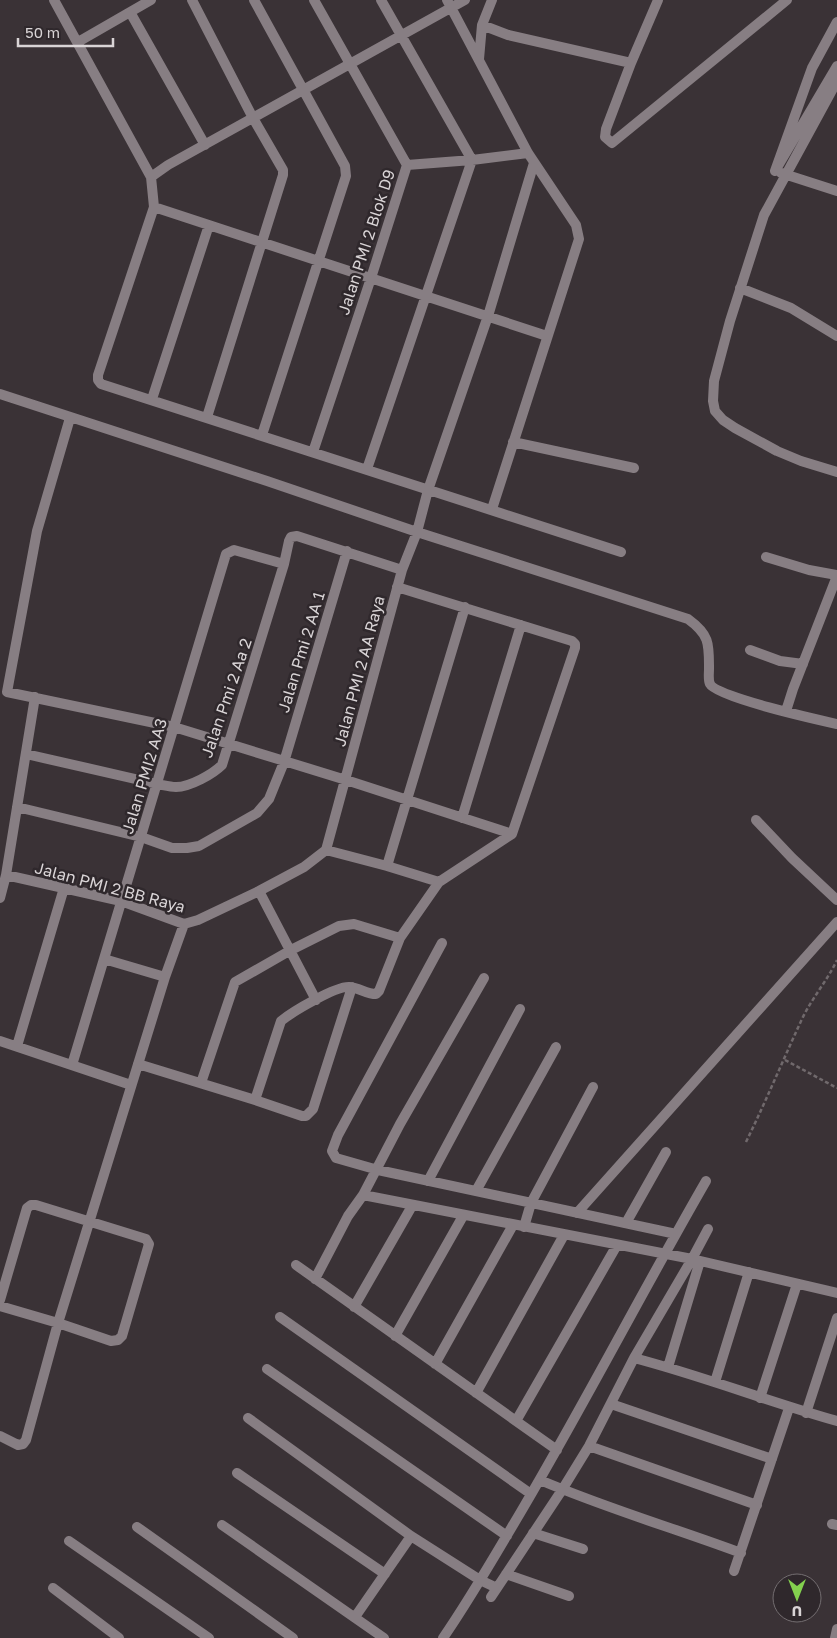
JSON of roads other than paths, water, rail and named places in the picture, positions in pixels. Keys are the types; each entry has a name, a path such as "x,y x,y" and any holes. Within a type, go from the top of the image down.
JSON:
{"street":[{"path":"54,0 151,177 154,207 98,375 98,380 101,384 621,552"},
{"path":"78,42 151,0"},
{"path":"192,0 284,175 206,417"},
{"path":"254,0 345,166 346,176 262,435"},
{"name":"Jalan PMI 2 Blok D9","path":"313,452 407,165 314,0"},
{"path":"367,469 472,160 381,0"},
{"path":"151,177 168,165 401,35 449,4 465,0"},
{"path":"479,60 482,25 492,0"},
{"path":"658,0 606,129 606,139 612,143 787,0"},
{"path":"449,4 528,153 576,226 579,239 492,509"},
{"path":"130,12 205,145"},
{"path":"776,171 812,68 837,22"},
{"path":"482,25 504,34 631,63"},
{"path":"776,171 837,66"},
{"path":"837,81 764,215 740,288 714,381 713,401 715,411 722,420 777,451 801,461 837,472"},
{"path":"407,165 528,153"},
{"name":"Jalan PMI 2 AA Raya","path":"346,780 402,570 417,532 428,490 488,316 534,163"},
{"path":"776,171 837,190"},
{"path":"154,207 548,336"},
{"path":"152,399 209,225"},
{"path":"740,288 791,308 837,336"},
{"path":"0,394 417,532 688,619 703,631 709,654 710,683 713,688 765,707 837,724"},
{"path":"70,418 37,531 7,692 174,727 512,834"},
{"path":"513,442 634,468"},
{"name":"Jalan Pmi 2 Aa 2","path":"26,754 176,787 187,786 216,771 222,765 229,745 284,564 289,541 294,536 297,536 347,552"},
{"name":"Jalan PMI2 AA3","path":"72,1065 226,554 234,550 284,564"},
{"path":"347,552 402,570"},
{"name":"Jalan Pmi 2 AA 1","path":"17,807 141,838 172,848 199,846 257,814 269,799 284,762 347,552"},
{"path":"766,557 837,576 786,711"},
{"path":"256,1100 281,1021 316,1000 344,987 352,987 376,994 380,990 400,938 439,882 512,834 575,648 575,644 572,641 397,587"},
{"path":"387,866 465,607"},
{"path":"462,818 521,625"},
{"path":"750,650 780,661 803,664"},
{"path":"0,898 6,875 35,697"},
{"path":"346,780 326,850 439,882"},
{"path":"756,820 792,858 837,900"},
{"name":"Jalan PMI 2 BB Raya","path":"6,875 121,902 184,924 198,920 259,891 304,867 326,850"},
{"path":"17,1046 64,888"},
{"path":"259,891 316,1000"},
{"path":"576,1213 837,922"},
{"path":"0,1436 18,1445 23,1444 26,1440 58,1323 165,977 184,924"},
{"path":"201,1083 235,982 291,950 346,924 354,924 400,938"},
{"path":"442,943 343,1126 332,1151 336,1158 378,1170 676,1234"},
{"path":"104,958 165,977"},
{"path":"315,1279 348,1216 363,1196 378,1170 400,1124 484,978"},
{"path":"138,1064 306,1116 313,1109 352,987"},
{"path":"428,1181 520,1009"},
{"path":"0,1041 131,1085"},
{"path":"476,1191 556,1047"},
{"path":"524,1227 531,1203 594,1087"},
{"path":"626,1224 666,1152"},
{"path":"443,1638 540,1480 706,1181"},
{"path":"363,1196 696,1260 837,1293"},
{"path":"0,1300 27,1208 31,1206 36,1205 146,1239 149,1244 122,1336 118,1340 111,1341 0,1306"},
{"path":"354,1307 412,1206"},
{"path":"395,1336 462,1216"},
{"path":"435,1364 513,1225"},
{"path":"668,1366 696,1260 708,1229"},
{"path":"476,1393 564,1235"},
{"path":"516,1421 617,1245"},
{"path":"248,1418 411,1536 480,1580 494,1592 589,1446 634,1358 696,1260"},
{"path":"296,1265 557,1450"},
{"path":"715,1382 749,1272"},
{"path":"760,1398 797,1284"},
{"path":"280,1317 531,1494"},
{"path":"806,1412 837,1318"},
{"path":"634,1358 668,1366 790,1408 837,1421"},
{"path":"266,1369 507,1536"},
{"path":"611,1404 772,1459"},
{"path":"734,1571 790,1408"},
{"path":"589,1446 757,1504"},
{"path":"237,1473 385,1574"},
{"path":"540,1480 584,1499 740,1553"},
{"path":"222,1525 384,1638"},
{"path":"137,1527 293,1638"},
{"path":"533,1533 583,1550"},
{"path":"355,1617 411,1536"},
{"path":"69,1541 209,1638"},
{"path":"506,1574 569,1596"},
{"path":"53,1588 119,1638"},
{"path":"835,1638 837,1629"}]}
